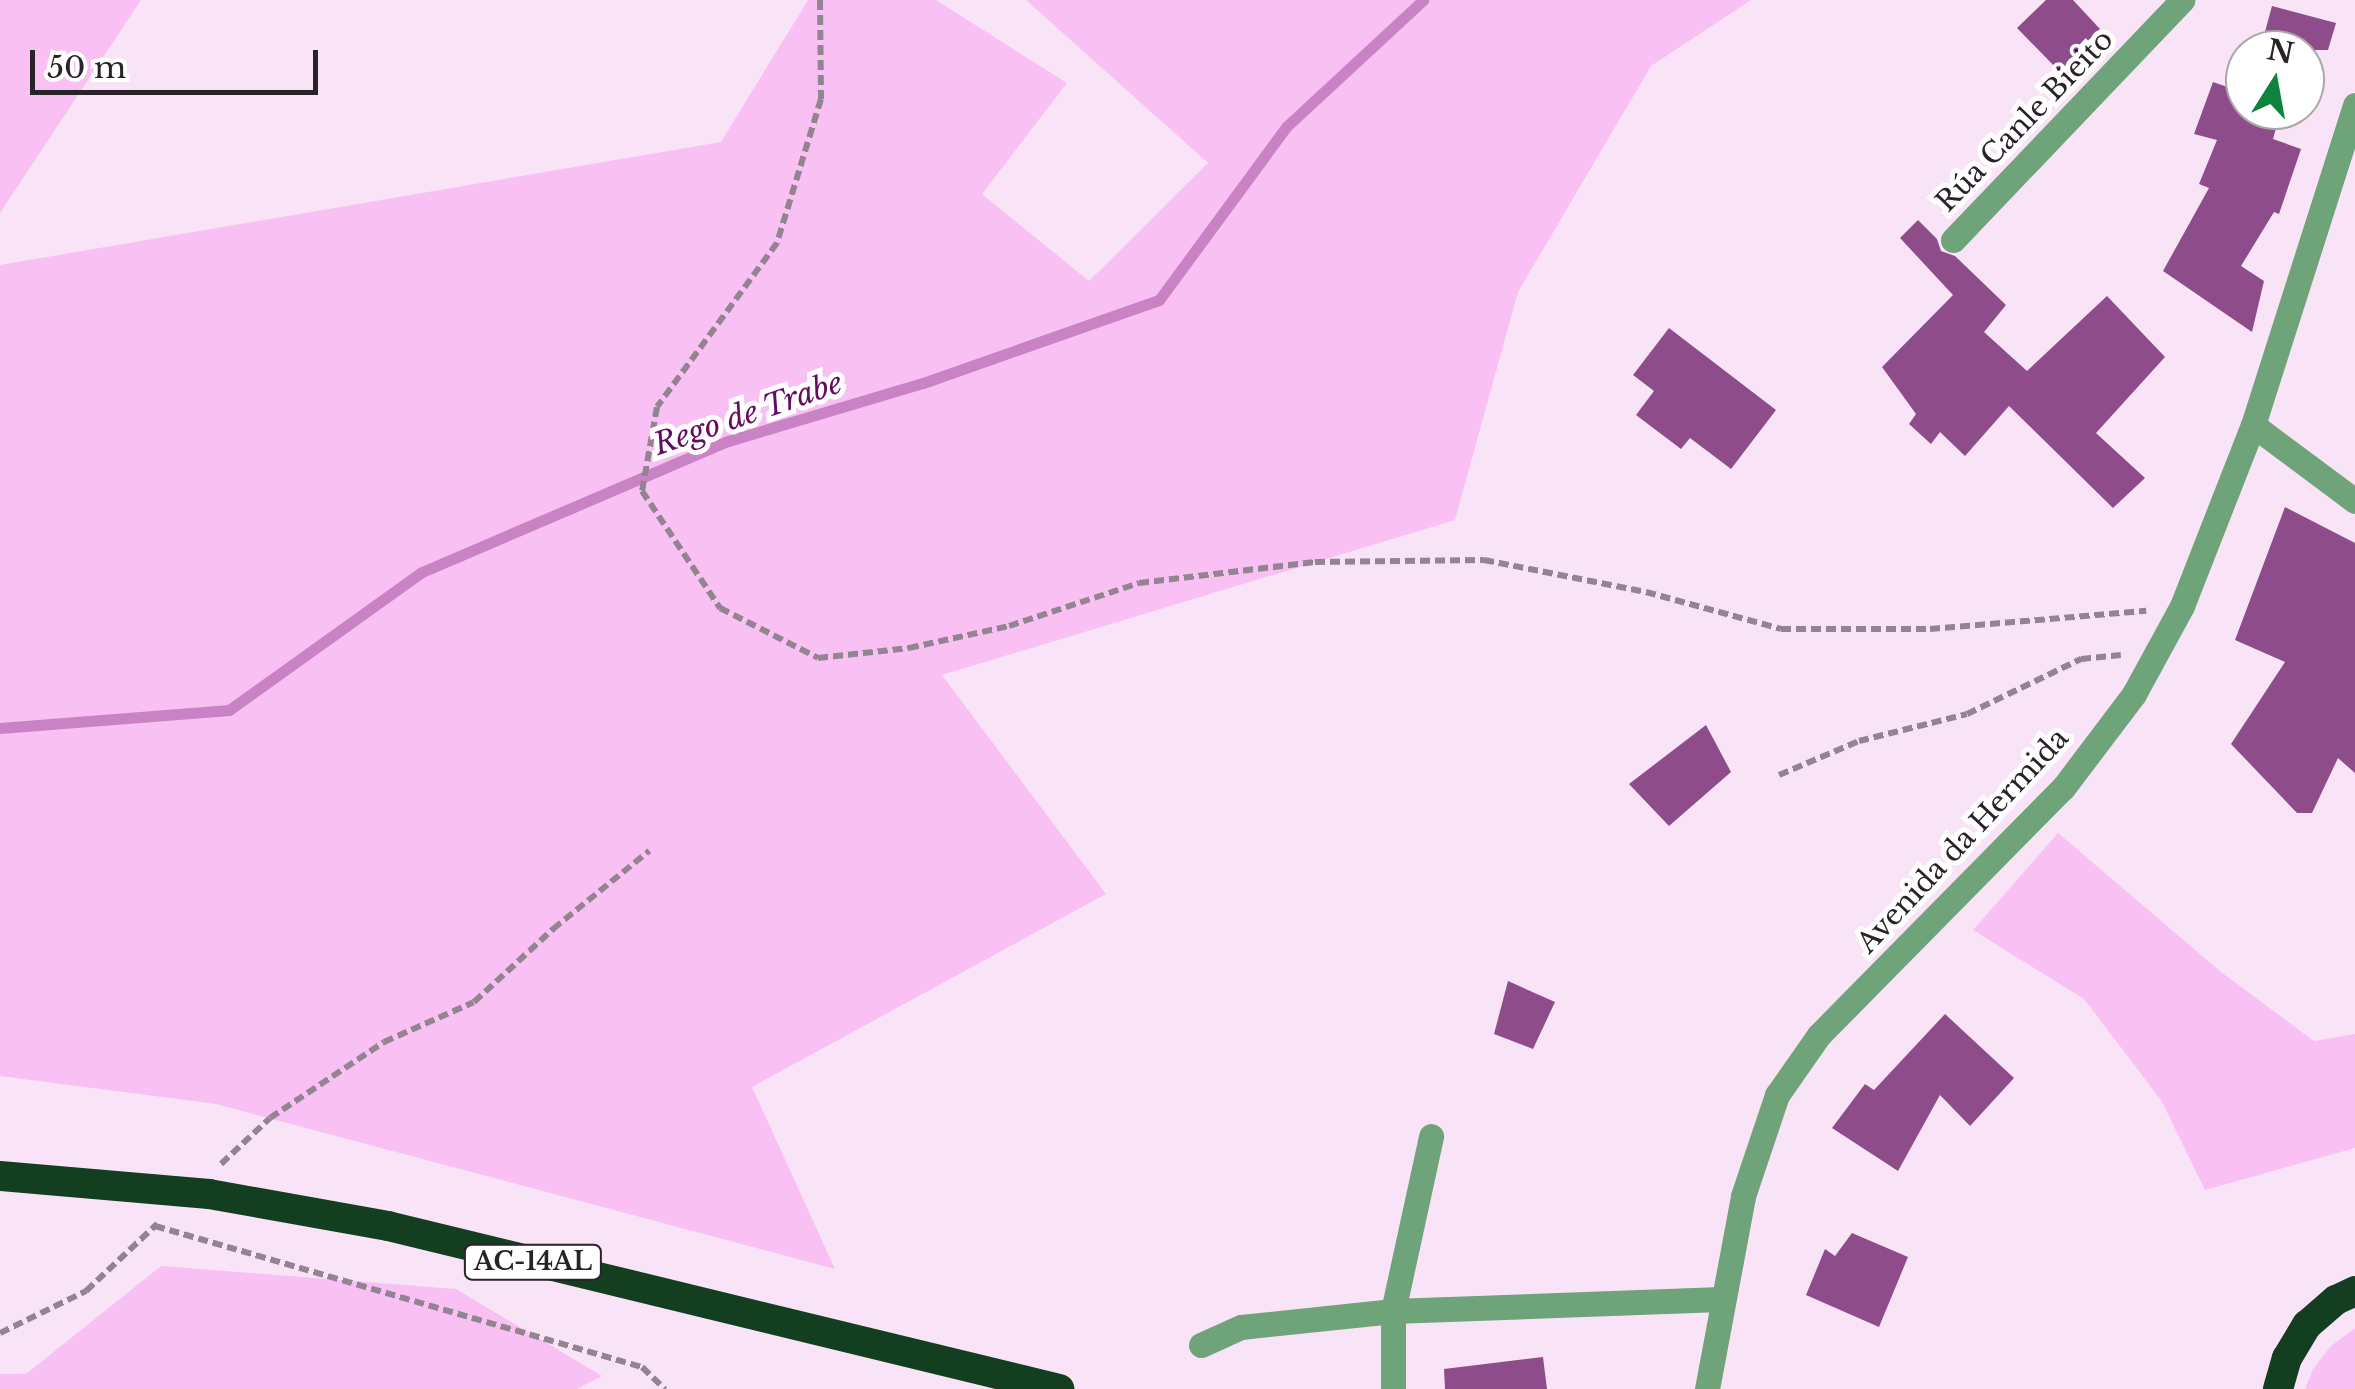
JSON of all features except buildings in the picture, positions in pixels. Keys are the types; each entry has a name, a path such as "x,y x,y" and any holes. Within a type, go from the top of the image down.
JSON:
{"highway":[{"name":"AC-14AL","path":"0,1176 209,1194 388,1226 1059,1389"},
{"path":"2259,1389 2287,1358 2307,1325 2336,1300 2355,1291"},
{"path":"2278,1389 2287,1358"}],"street":[{"name":"Rúa Canle Bieito","path":"1953,240 2182,0"},
{"name":"Avenida da Hermida","path":"1707,1389 1743,1196 1778,1094 1819,1035 2063,788 2134,694 2182,606 2253,425 2355,105"},
{"path":"2253,425 2355,501"},
{"path":"1392,1389 1394,1311 1431,1136"},
{"path":"1201,1345 1241,1328 1394,1311 1721,1299"}],"path":[{"path":"820,0 821,99 777,243 657,408 642,492 720,608 818,658 909,648 1010,626 1138,583 1315,562 1484,560 1646,592 1781,629 1930,630 2182,606"},
{"path":"1780,775 1859,742 1967,714 2081,659 2157,652"},
{"path":"212,1172 270,1118 384,1042 474,1002 554,928 648,851"},
{"path":"0,1332 86,1291 170,1212"},
{"path":"155,1226 642,1367 665,1389"}],"shaded area":[{"path":"0,0 141,0 0,213"},
{"path":"808,0 936,0 1067,83 982,194 1089,281 1208,163 1026,0 1751,0 1651,66 1518,292 1455,520 942,675 1106,894 752,1087 835,1269 216,1104 0,1076 0,265 721,142"},
{"path":"2058,833 2221,972 2314,1041 2355,1034 2355,1148 2205,1190 2161,1100 2084,999 1973,930"},
{"path":"161,1266 456,1289 602,1376 577,1389 0,1389 0,1374 26,1374"},
{"path":"2355,1328 2355,1389 2305,1389 2313,1369 2331,1346"}],"waterway":[{"name":"Rego de Trabe","path":"0,728 229,710 422,572 728,441 923,383 1159,300 1286,127 1423,0"}]}
